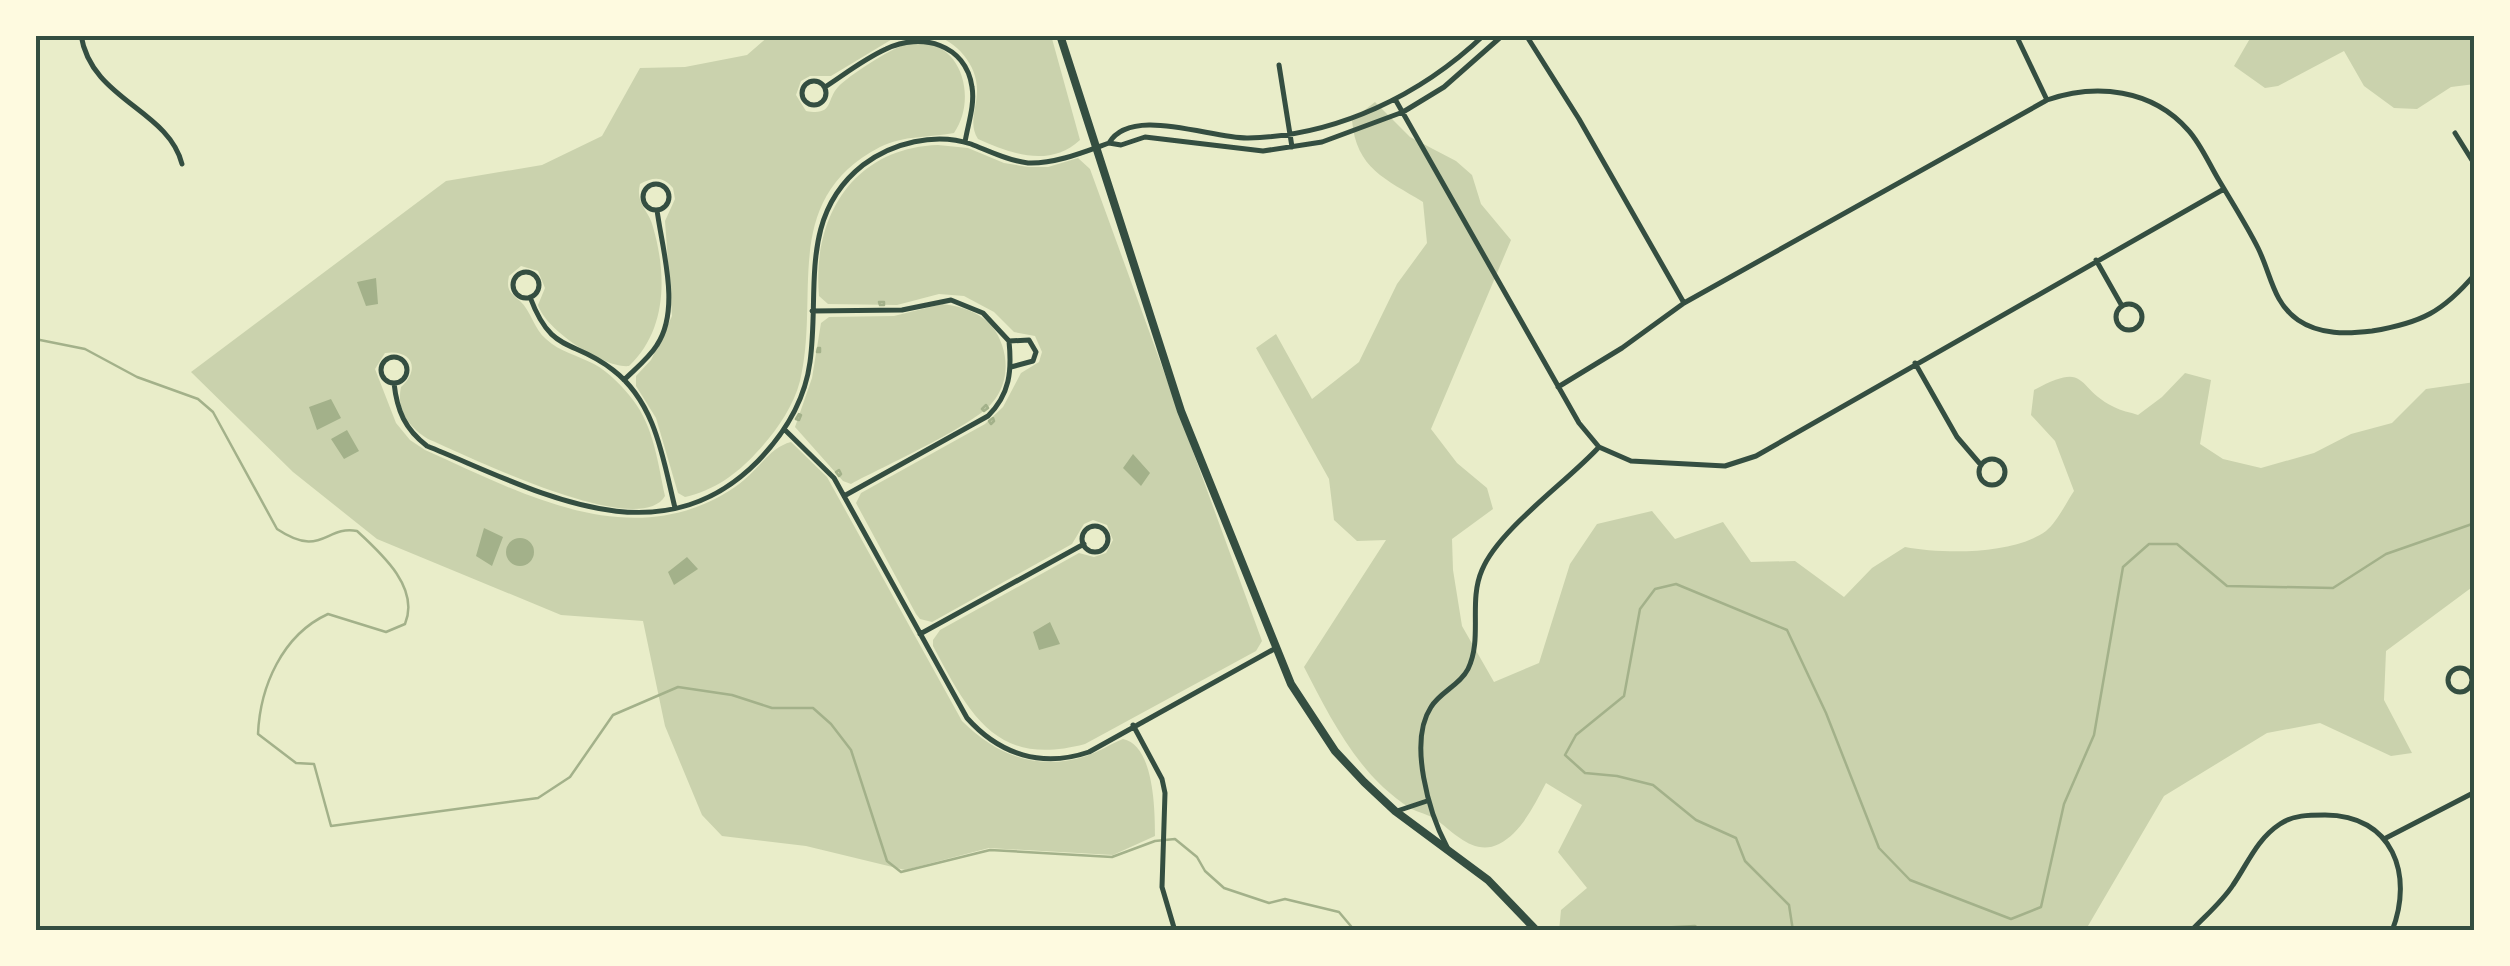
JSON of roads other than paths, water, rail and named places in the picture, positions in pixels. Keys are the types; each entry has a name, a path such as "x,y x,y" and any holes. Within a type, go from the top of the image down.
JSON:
{"main road":[{"path":"1060,35 1182,411 1292,684 1335,751 1395,811 1488,880 1535,928"}],"street":[{"path":"81,35 96,73 170,138 182,164"},
{"path":"1109,143 1115,133 1137,125 1246,138 1338,122 1395,99 1436,76 1484,35"},
{"path":"394,383 400,415 427,446 577,506 632,514 675,508 737,479 784,429 799,401 810,364 815,245 821,223 838,190 851,175 896,146 930,140 965,142 1024,162 1068,156 1145,137 1263,151 1322,142 1403,112 1444,86 1503,35"},
{"path":"1526,35 1684,303"},
{"path":"2016,35 2048,100"},
{"path":"825,87 894,46 913,41 936,43 955,54 969,72 973,94 965,142"},
{"path":"1278,64 1292,147"},
{"path":"809,82 825,87 826,96 818,105 809,105 803,98 802,89 809,82"},
{"path":"1558,387 1622,348 1684,303 2068,92 2106,90 2136,96 2164,110 2189,130 2259,249 2278,299 2297,320 2322,332 2353,334 2418,320 2446,305 2475,274"},
{"path":"1395,99 1579,424 1599,448 1630,461 1725,466 1756,456 2224,189"},
{"path":"2455,133 2475,165"},
{"path":"656,184 668,194 665,206 657,210 649,208 643,197 648,186 656,184"},
{"path":"624,380 657,346 666,324 668,298 657,210"},
{"path":"2096,260 2122,306"},
{"path":"528,272 538,280 536,292 530,297 521,297 513,288 520,273 528,272"},
{"path":"530,297 540,321 553,338 602,362 641,400 657,434 675,508"},
{"path":"812,311 902,310 951,300 983,312 1009,342 1011,367 1005,395 988,416 844,496"},
{"path":"2122,306 2138,308 2142,315 2138,327 2125,330 2118,324 2116,316 2122,306"},
{"path":"1009,342 1028,340 1036,352 1030,363 1011,367"},
{"path":"393,358 401,360 407,370 404,378 394,383 382,373 385,361 393,358"},
{"path":"1915,363 1957,437 1981,464"},
{"path":"784,429 834,478 967,718 988,740 1002,748 1038,758 1075,757 1090,752 1276,648"},
{"path":"1447,848 1427,801 1421,731 1431,706 1467,672 1476,646 1474,609 1482,570 1498,546 1599,448"},
{"path":"1997,460 2004,467 2002,480 1992,485 1984,483 1979,476 1981,464 1997,460"},
{"path":"1090,527 1101,527 1106,533 1108,541 1100,550 1093,551 1084,544 1084,532 1090,527"},
{"path":"920,634 1084,544"},
{"path":"2462,669 2469,672 2474,684 2459,692 2450,687 2449,676 2462,669"},
{"path":"1133,725 1162,779 1165,793 1162,886 1175,931"},
{"path":"2384,839 2475,792"},
{"path":"1395,811 1427,801"},
{"path":"2191,931 2224,897 2265,835 2284,820 2310,815 2350,818 2384,839 2401,869 2400,910 2392,931"}],"waterway":[{"path":"879,302 884,302 884,305 880,305 879,302"},
{"path":"35,339 85,349 137,377 198,399 213,412 277,529 304,541 346,530 357,531 396,573 407,598 405,624 386,632 328,614 312,623 286,649 263,698 258,734 296,763 314,764 331,826 538,798 570,777 613,715 678,687 732,695 772,708 813,708 851,750 887,861 901,872 990,850 1112,857 1155,841 1175,839 1224,888 1269,903 1285,899 1339,912 1355,931"},
{"path":"818,348 820,348 820,352 817,352 818,348"},
{"path":"986,405 988,408 984,411 982,409 986,405"},
{"path":"799,414 801,415 799,420 796,419 799,414"},
{"path":"993,418 994,421 991,424 989,421 993,418"},
{"path":"839,470 841,474 839,476 836,472 839,470"},
{"path":"1793,931 1789,905 1745,861 1736,838 1696,820 1653,785 1585,773 1565,755 1576,735 1624,696 1640,609 1655,589 1676,584 1787,630 1826,713 1879,848 1910,880 2011,919 2041,907 2064,804 2094,735 2123,567 2149,544 2177,544 2227,586 2333,588 2386,554 2475,523"},
{"path":"1600,931 1695,926 1702,931"}]}
